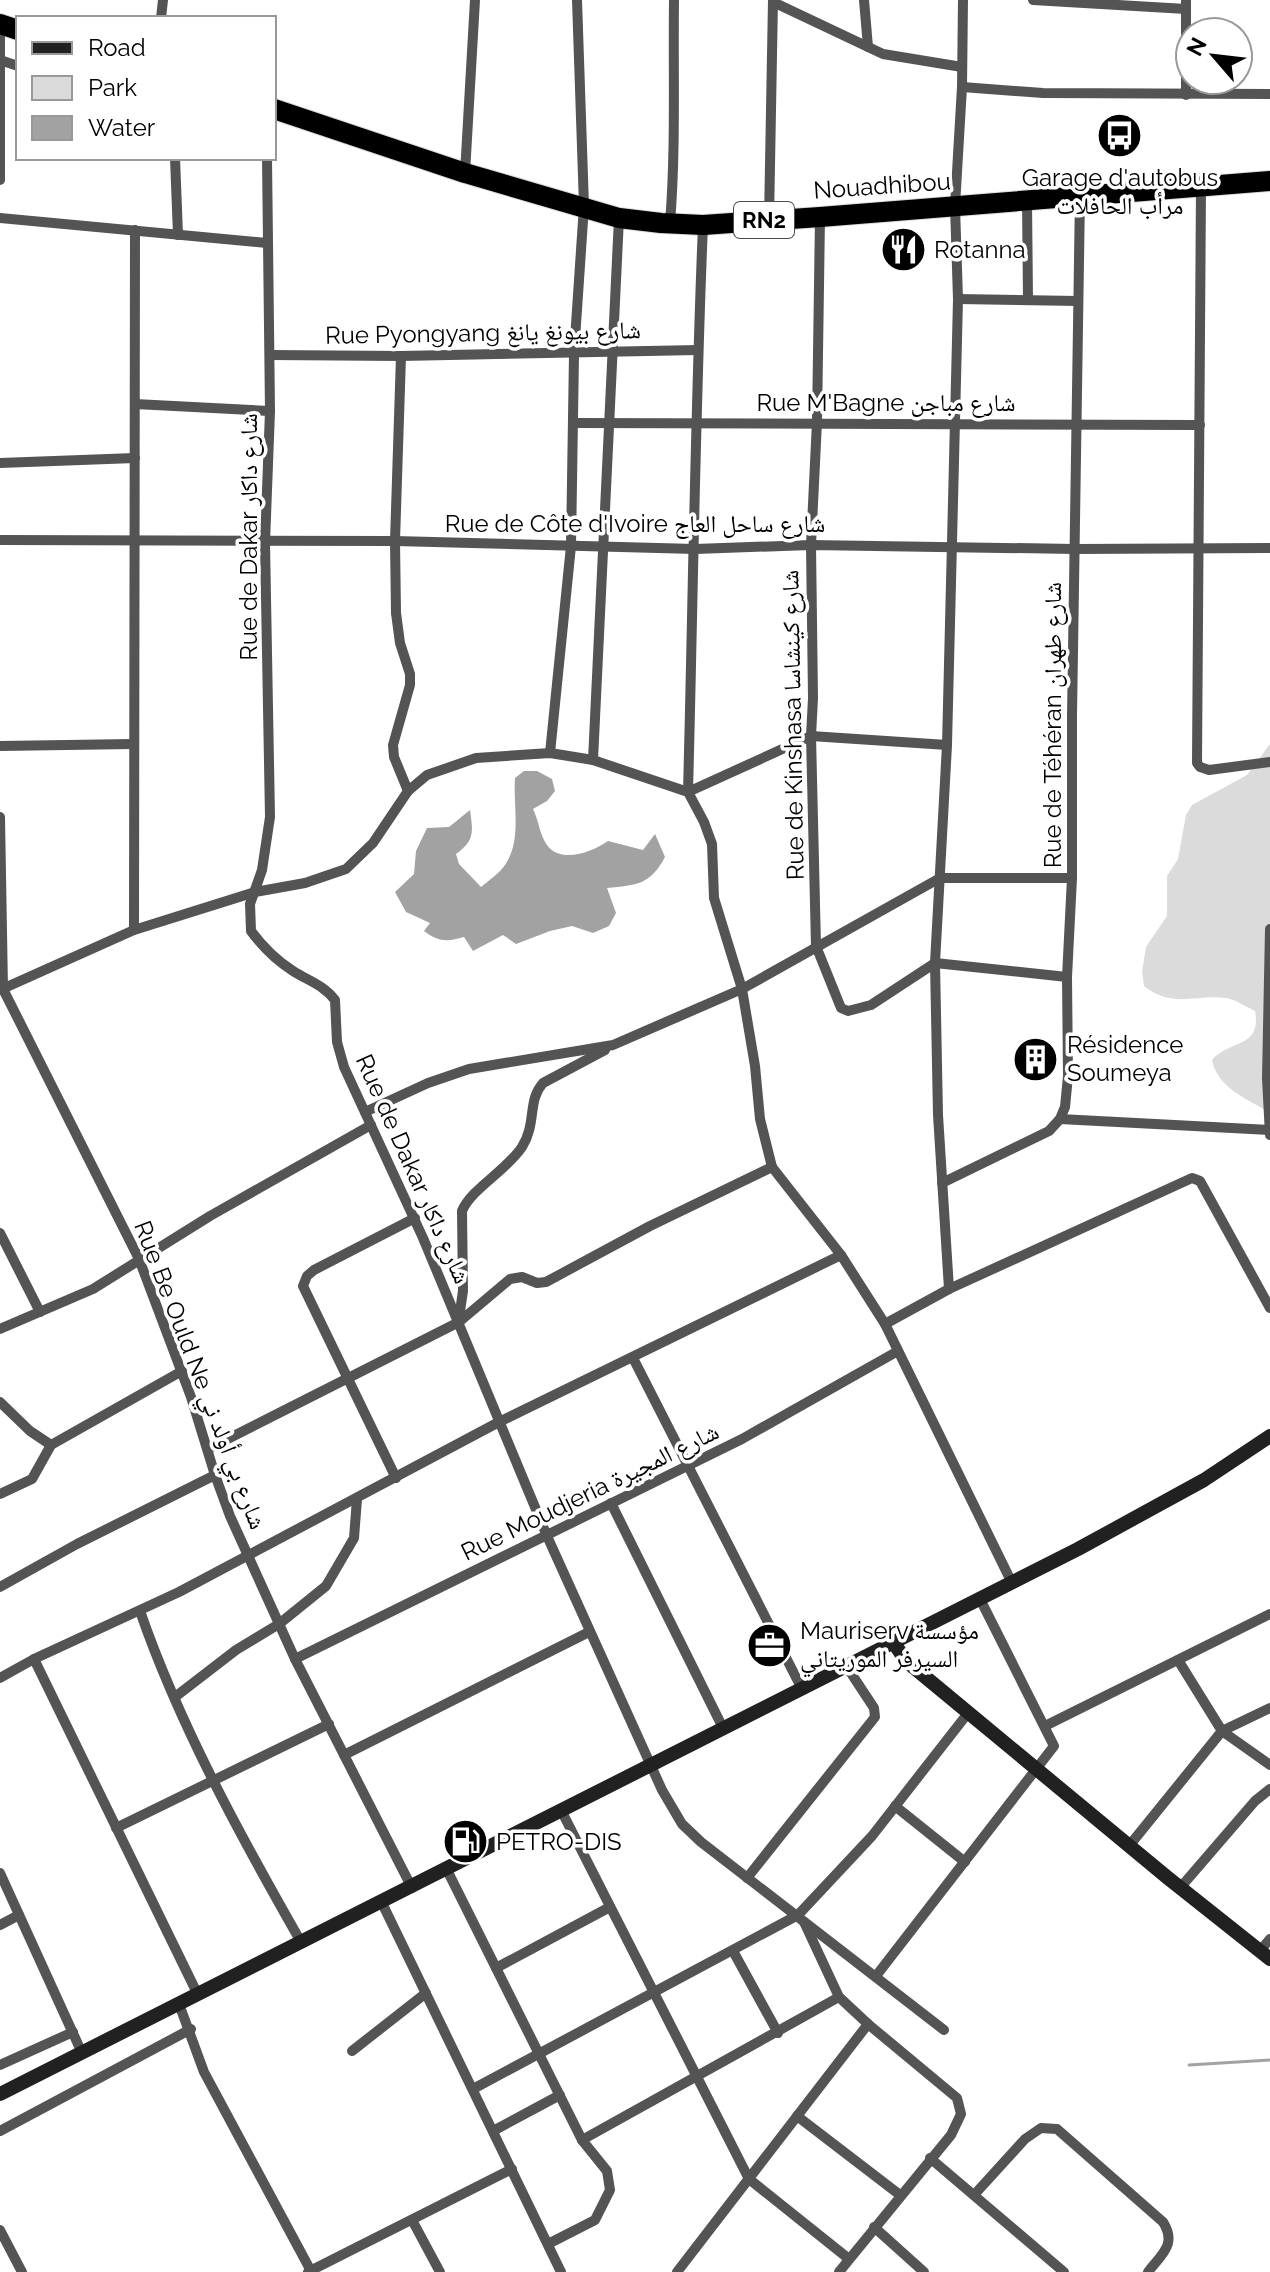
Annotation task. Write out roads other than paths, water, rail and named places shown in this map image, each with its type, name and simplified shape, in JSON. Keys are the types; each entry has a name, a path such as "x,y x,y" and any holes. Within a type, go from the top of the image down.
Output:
{"highway":[{"name":"Nouadhibou","path":"276,110 465,173 619,218 670,223 703,225 820,217 1270,181"}],"main road":[{"path":"0,2094 1012,1583 1143,1515 1204,1480 1270,1436"},
{"path":"894,1643 906,1661 1265,1955"}],"street":[{"path":"465,173 475,0"},
{"path":"550,753 571,546 574,354 584,206 577,0"},
{"path":"670,223 675,159 672,96 674,0"},
{"path":"864,0 868,47"},
{"path":"949,1289 938,1115 935,963 947,745 953,546 958,299 955,206 963,0"},
{"path":"1033,0 1186,4"},
{"path":"769,220 773,1 883,54 962,67"},
{"path":"0,24 0,180"},
{"path":"962,87 1043,93 1174,95"},
{"path":"175,160 178,235"},
{"name":"Rue de Dakar شارع داكار","path":"267,160 270,411 265,543 270,817 262,870 249,917 251,931 283,963 320,985 335,1000 337,1042 344,1067 415,1218 547,1536 667,1802 682,1824 747,1878 944,2030"},
{"path":"1201,188 1197,763 1209,770 1270,762"},
{"name":"Rue de Téhéran شارع طهران","path":"1060,1119 1065,1107 1068,1076 1080,196"},
{"path":"1027,200 1028,300"},
{"name":"Rue de Kinshasa شارع كينشاسا","path":"816,946 811,545 817,422 820,217"},
{"path":"0,218 267,243"},
{"path":"593,760 619,218"},
{"path":"703,225 688,792 712,844 714,898 742,989 760,1119 772,1167 841,1255 885,1324 1012,1583"},
{"path":"134,930 135,230"},
{"path":"958,299 1078,301"},
{"name":"Rue Pyongyang شارع بيونغ يانغ","path":"270,355 574,354 698,350"},
{"path":"401,356 395,541 396,613 410,685 395,735 394,757 408,791"},
{"path":"135,404 270,411"},
{"name":"Rue M'Bagne شارع مباجن","path":"573,423 1200,425"},
{"path":"0,463 135,458"},
{"name":"Rue de Côte d'Ivoire شارع ساحل العاج","path":"0,540 135,543 395,541 695,549 811,545 1270,548"},
{"path":"1,989 134,930 255,892 305,883 346,869 373,843 408,791 427,775 476,758 550,753 593,760 688,792 811,736 947,745"},
{"path":"0,746 133,744"},
{"name":"Rue Be Ould Ne شارع بي أولد ني","path":"0,817 1,989 139,1259 182,1371 215,1475 247,1554 295,1659 412,1888"},
{"path":"459,1322 463,1291 462,1211 473,1194 505,1168 520,1150 533,1120 536,1091 543,1083 613,1045 742,989 940,878 1072,878"},
{"path":"942,1183 1049,1131 1060,1119 1270,1132 1267,1078 1270,929"},
{"path":"816,946 841,1008 848,1011 871,1005 935,963 1067,977"},
{"path":"365,1112 428,1083 469,1069 613,1045"},
{"path":"0,1329 93,1289 139,1259 371,1125"},
{"path":"208,1449 459,1322 510,1279 516,1277 537,1283 546,1282 650,1226 772,1167"},
{"path":"885,1324 949,1289 1192,1178 1200,1181 1270,1308"},
{"path":"396,1478 303,1286 304,1280 314,1270 415,1218"},
{"path":"0,1233 40,1312"},
{"path":"0,1678 34,1659 140,1611 499,1422 841,1255"},
{"name":"Rue Moudjeria شارع المجيرة","path":"295,1659 742,1439 898,1351"},
{"path":"633,1358 802,1689"},
{"path":"0,1494 32,1479 51,1445 182,1371"},
{"path":"0,1402 30,1431 51,1445"},
{"path":"0,1587 77,1544 215,1475"},
{"path":"175,1697 236,1650 279,1624 326,1586 354,1538 357,1499"},
{"path":"611,1503 723,1728"},
{"path":"876,1976 1054,1746 980,1599"},
{"path":"140,1611 157,1661 214,1779 250,1852 301,1942"},
{"path":"1045,1726 1270,1614"},
{"path":"344,1755 589,1632"},
{"path":"34,1659 198,1995"},
{"path":"1178,1660 1222,1731 1270,1765"},
{"path":"747,1878 875,1717 874,1708 847,1667"},
{"path":"1129,1846 1222,1731 1270,1708"},
{"path":"473,2089 653,1992 801,1918 872,1836 968,1713"},
{"path":"116,1828 329,1724"},
{"path":"1180,1888 1255,1801 1270,1789"},
{"path":"895,1806 965,1862"},
{"path":"562,1812 749,2179 849,2259"},
{"path":"447,1870 582,2140 607,2171 610,2190 595,2220 548,2244"},
{"path":"0,1873 82,2053"},
{"path":"382,1903 561,2272"},
{"path":"496,1968 610,1907"},
{"path":"0,1925 19,1915"},
{"path":"801,1918 839,1997 957,2098 961,2114 951,2135 839,2272"},
{"path":"1265,1955 1270,1939"},
{"path":"733,1951 778,2033"},
{"path":"352,2051 426,1993"},
{"path":"582,2140 839,1997"},
{"path":"179,2004 191,2029 204,2072 310,2271 512,2169"},
{"path":"677,2272 868,2024"},
{"path":"0,2131 191,2029"},
{"path":"0,2065 73,2032"},
{"path":"493,2131 560,2095"},
{"path":"797,2116 900,2195"},
{"path":"974,2195 1025,2139 1041,2128 1057,2129 1163,2222 1170,2233 1168,2247 1148,2272"},
{"path":"930,2158 1064,2272"},
{"path":"412,2220 440,2272"},
{"path":"874,2227 924,2272"},
{"path":"0,2230 22,2272"},
{"path":"332,2260 338,2272"}],"water":[{"path":"524,771 537,771 552,779 555,791 547,801 533,809 544,840 557,853 583,853 608,841 643,850 655,834 665,857 654,873 642,882 607,888 616,913 609,926 593,933 572,926 516,944 503,935 473,951 464,937 443,940 429,935 424,931 430,923 406,912 395,892 414,874 416,851 427,828 449,827 470,810 471,835 467,844 456,854 459,864 481,887 500,871 510,855 515,834 515,778"}],"waterway":[{"path":"1189,2065 1270,2060"}],"place":[{"name":"Garage d'autobus مرأب الحافلات","path":"1120,136"},
{"name":"Rotanna","path":"903,250"},
{"name":"Résidence Soumeya","path":"1036,1059"},
{"name":"Mauriserv مؤسسة السيرفر الموريتاني","path":"769,1645"},
{"name":"PETRO-DIS","path":"465,1842"}]}
